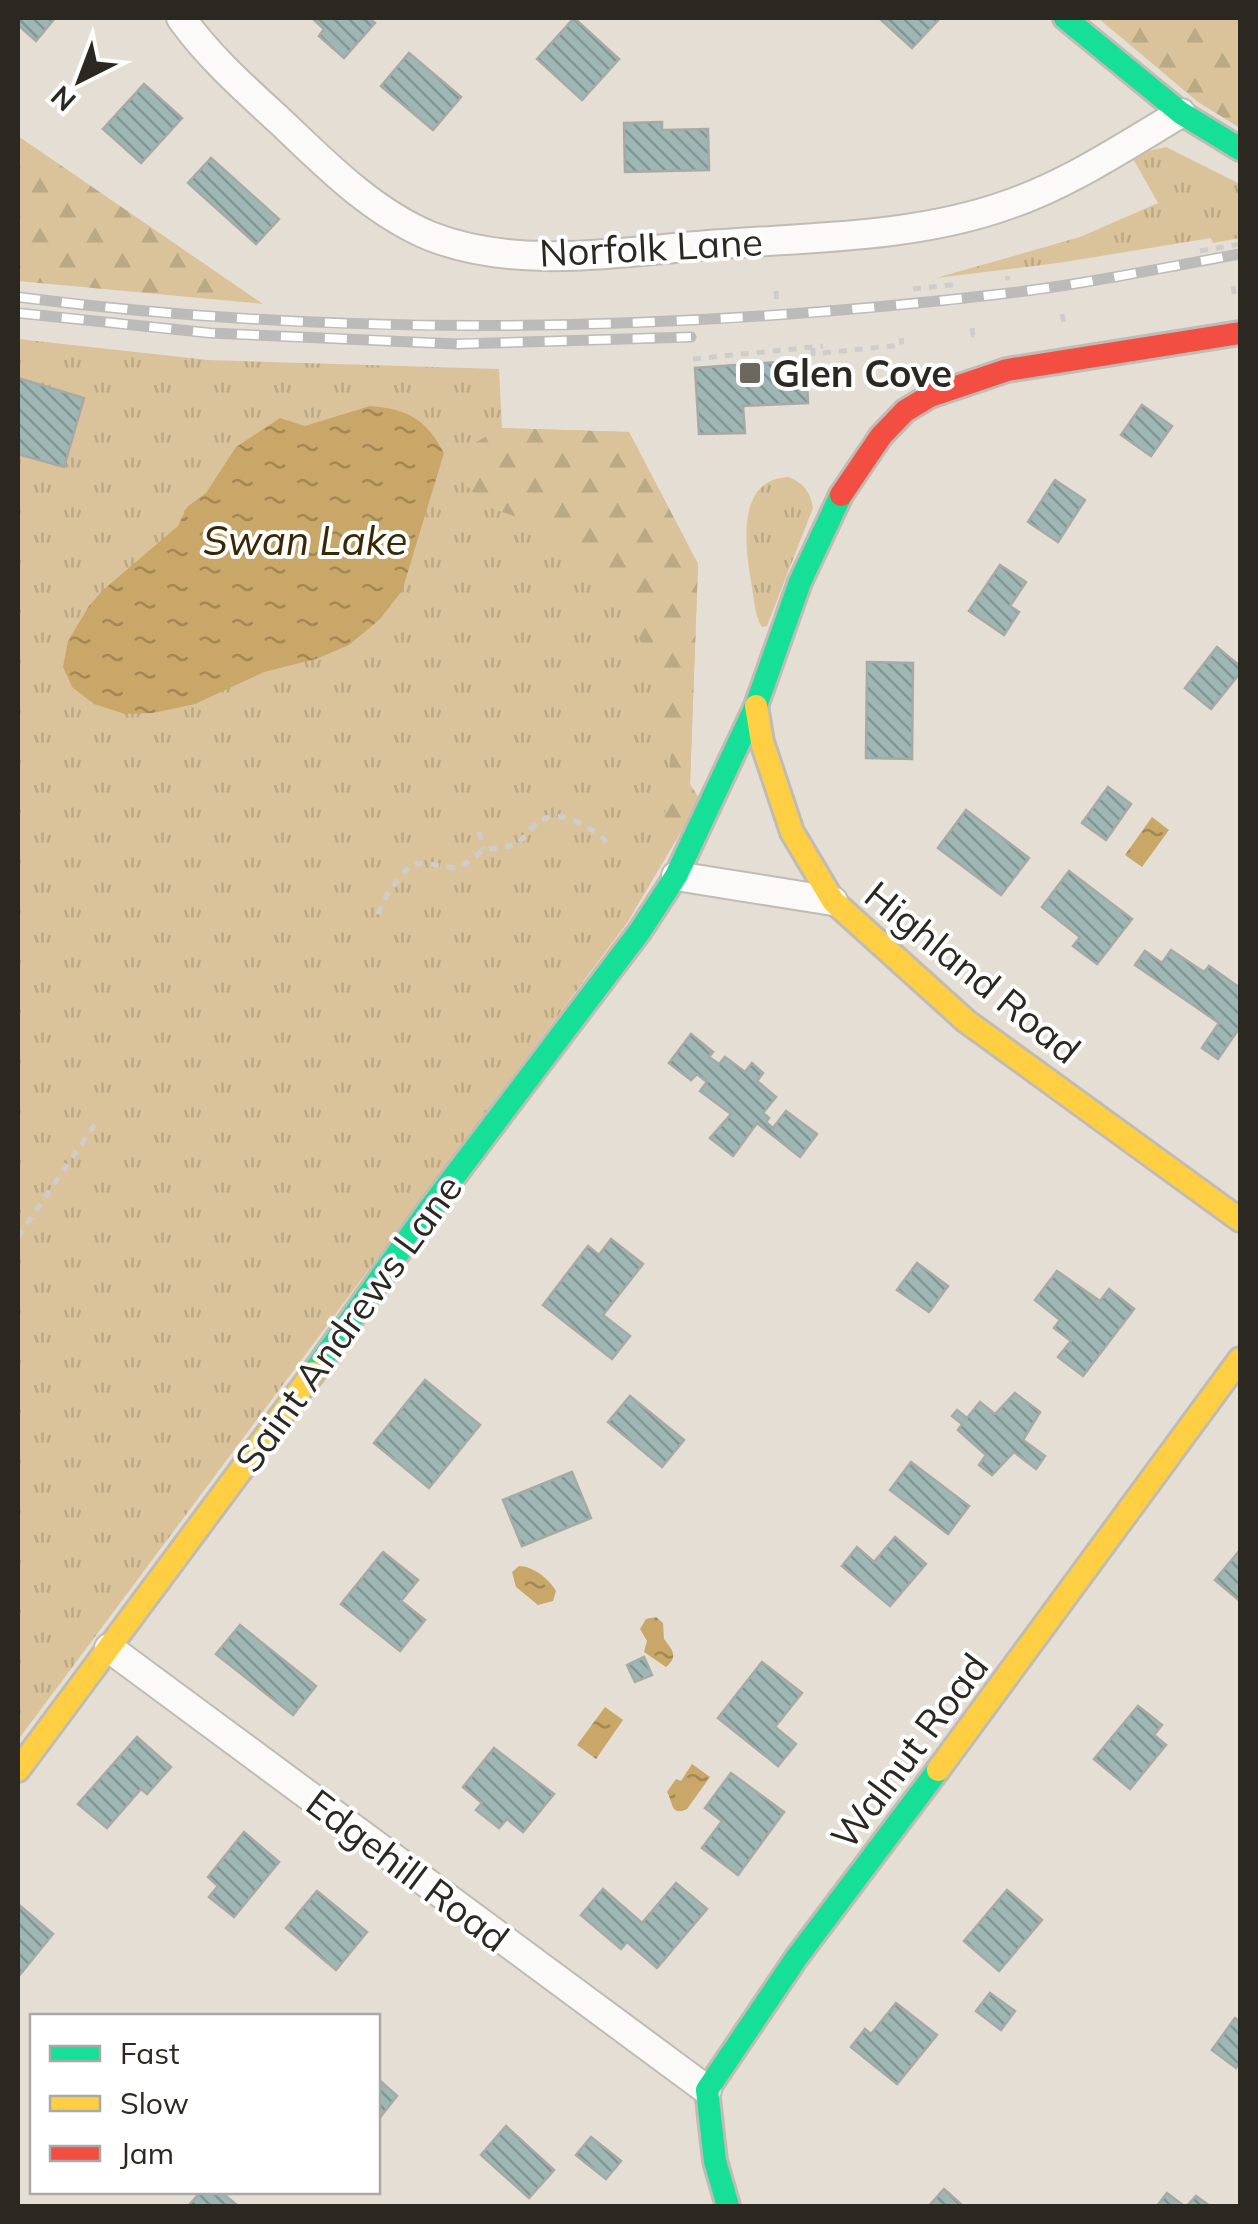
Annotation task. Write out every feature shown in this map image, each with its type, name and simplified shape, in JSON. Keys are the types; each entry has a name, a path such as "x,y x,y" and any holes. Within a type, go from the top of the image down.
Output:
{"street":[{"name":"Norfolk Lane","path":"181,18 204,50 366,198 432,237 487,252 547,256 900,231 1006,206 1072,176 1181,113"},
{"path":"1065,18 1181,113 1240,149"},
{"name":"Saint Andrews Lane","path":"18,1770 640,931 676,876 756,706 800,582 842,494 881,436 905,411 930,396 1008,370 1240,333"},
{"name":"Highland Road","path":"756,706 762,742 792,832 832,901 966,1021 1240,1220"},
{"path":"676,876 832,901"},
{"name":"Walnut Road","path":"707,2090 798,1957 982,1714 1240,1359"},
{"name":"Edgehill Road","path":"109,1648 707,2090"},
{"path":"707,2090 715,2161 728,2206"}],"path":[{"path":"1200,251 1240,244"},
{"path":"913,289 959,286"},
{"path":"1233,286 1234,294 1240,292"},
{"path":"776,290 777,305"},
{"path":"1062,314 1064,324"},
{"path":"972,328 974,335 980,334"},
{"path":"812,347 813,354 902,345 901,338"},
{"path":"693,359 824,346"},
{"path":"378,914 388,893 410,866 424,863 454,868 483,850 516,845 536,822 549,817 594,829 608,844"},
{"path":"479,832 483,850"},
{"path":"18,1237 96,1122"}],"green space":[{"path":"1098,18 1240,18 1240,128 1198,102"},
{"path":"18,136 263,304 18,281"},
{"path":"1166,147 1240,184 1240,238 1213,243 1211,238 936,278 1080,237 1158,203 1131,155"},
{"path":"18,339 208,360 499,369 502,428 629,432 698,564 690,784 700,800 627,923 18,1740"},
{"path":"501,428 629,432 698,564 690,784 700,800 660,863 671,751 654,674 620,593 551,529 485,506 464,482 464,449"},
{"path":"789,477 806,489 813,508 767,626 762,627 749,566 748,516 760,489"}],"water":[{"name":"Swan Lake","path":"370,406 414,418 430,432 444,453 402,591 380,619 349,645 316,659 264,672 195,704 125,714 94,704 72,687 63,667 68,641 89,606 178,526 187,507 206,493 236,447 280,418 305,426"},
{"path":"1152,817 1169,830 1142,867 1125,855"},
{"path":"519,1566 535,1571 549,1582 556,1591 553,1601 538,1605 516,1587 512,1572"},
{"path":"656,1617 663,1623 664,1639 673,1653 666,1667 644,1652 647,1641 640,1629 646,1619"},
{"path":"605,1707 623,1720 596,1759 577,1745"},
{"path":"692,1764 710,1777 687,1809 678,1811 667,1792 676,1779 681,1781"}],"building":[{"path":"18,18 55,18 36,41 18,25"},
{"path":"312,18 369,18 375,23 344,58 319,36 324,29"},
{"path":"574,18 619,59 582,100 537,59"},
{"path":"879,18 937,18 939,19 912,48"},
{"path":"409,53 461,97 433,130 381,86"},
{"path":"144,84 182,118 141,163 103,129"},
{"path":"662,122 662,130 708,129 709,170 625,172 624,123"},
{"path":"211,158 279,219 256,244 188,183"},
{"name":"Glen Cove","path":"806,360 808,403 743,406 745,433 699,434 695,368"},
{"path":"18,378 84,398 64,467 18,454"},
{"path":"1142,405 1172,426 1151,456 1121,435"},
{"path":"1055,480 1085,500 1058,542 1028,522"},
{"path":"1000,565 1026,582 1010,606 1019,612 1004,635 969,611"},
{"path":"1217,647 1240,666 1240,673 1211,709 1185,688"},
{"path":"867,662 913,663 912,759 866,758"},
{"path":"1108,787 1131,804 1106,840 1082,823"},
{"path":"966,810 1029,858 1001,895 938,848"},
{"path":"1069,871 1132,919 1097,964 1073,946 1080,937 1042,907"},
{"path":"1171,950 1204,972 1209,966 1240,988 1240,1027 1218,1059 1202,1048 1219,1023 1135,965 1145,951 1162,963"},
{"path":"691,1034 713,1052 709,1057 719,1064 725,1057 745,1072 752,1063 763,1073 757,1081 776,1097 763,1113 769,1118 766,1122 773,1128 786,1111 817,1134 800,1157 757,1123 733,1156 710,1138 731,1114 700,1091 707,1082 697,1074 691,1080 669,1063"},
{"path":"611,1239 643,1264 603,1315 630,1336 612,1359 543,1305 588,1246 599,1255"},
{"path":"917,1263 948,1286 929,1312 897,1290"},
{"path":"1057,1271 1100,1301 1109,1289 1134,1309 1083,1376 1058,1357 1071,1341 1054,1328 1060,1320 1035,1300"},
{"path":"425,1380 480,1425 429,1488 374,1443"},
{"path":"1015,1393 1040,1412 1023,1440 1045,1456 1036,1469 1014,1452 992,1475 979,1465 986,1455 958,1430 962,1424 952,1416 957,1410 967,1418 980,1402 995,1414"},
{"path":"630,1396 684,1440 662,1467 608,1422"},
{"path":"911,1462 969,1506 948,1534 890,1490"},
{"path":"572,1472 591,1518 522,1546 503,1500"},
{"path":"895,1537 926,1564 890,1606 842,1566 857,1547 874,1562"},
{"path":"1240,1550 1240,1601 1215,1580"},
{"path":"383,1552 418,1580 401,1601 425,1620 400,1651 341,1604"},
{"path":"240,1625 316,1686 293,1715 216,1654"},
{"path":"644,1657 652,1675 635,1682 627,1665"},
{"path":"762,1662 802,1693 775,1727 796,1744 778,1766 718,1718"},
{"path":"1138,1706 1162,1725 1154,1735 1166,1745 1130,1789 1094,1759"},
{"path":"137,1737 171,1767 147,1794 141,1789 107,1828 78,1804"},
{"path":"494,1748 554,1794 523,1832 507,1819 499,1828 476,1810 482,1803 463,1787"},
{"path":"731,1773 784,1812 738,1875 702,1848 722,1821 705,1808"},
{"path":"244,1832 279,1862 234,1917 209,1897 218,1886 208,1877"},
{"path":"676,1883 707,1909 657,1968 627,1942 621,1949 581,1915 603,1889 642,1923"},
{"path":"1007,1890 1042,1920 999,1971 964,1941"},
{"path":"317,1891 367,1932 336,1970 286,1928"},
{"path":"18,1904 53,1934 18,1977"},
{"path":"990,1993 1015,2011 1001,2030 976,2011"},
{"path":"896,2003 937,2035 897,2084 851,2047 865,2029 871,2034"},
{"path":"1235,2018 1240,2022 1240,2061 1236,2068 1212,2050"},
{"path":"380,2081 397,2096 380,2117"},
{"path":"506,2126 554,2170 529,2198 481,2155"},
{"path":"591,2137 621,2161 606,2179 576,2155"},
{"path":"944,2189 963,2206 929,2206"},
{"path":"1167,2193 1184,2206 1157,2206"},
{"path":"199,2194 223,2194 238,2206 188,2206"},
{"path":"1196,2196 1210,2206 1187,2206"}],"railway":[{"path":"18,297 263,320 386,325 632,323 878,307 1001,294 1240,254"},
{"path":"18,313 210,333 457,344 691,337"}],"traffic: fast":[{"path":"1065,18 1181,113 1240,149"},
{"path":"313,1373 425,1215 640,931 676,876 756,706 800,582 841,495"},
{"path":"728,2206 715,2161 707,2090 797,1957 938,1770"}],"traffic: slow":[{"path":"756,706 762,742 792,832 833,901 966,1021 1240,1220"},
{"path":"938,1770 1240,1359"},
{"path":"18,1770 313,1373"}],"traffic: jam":[{"path":"841,495 881,436 905,411 930,396 1007,370 1240,333"}],"place":[{"name":"Glen Cove","path":"750,373"}]}
